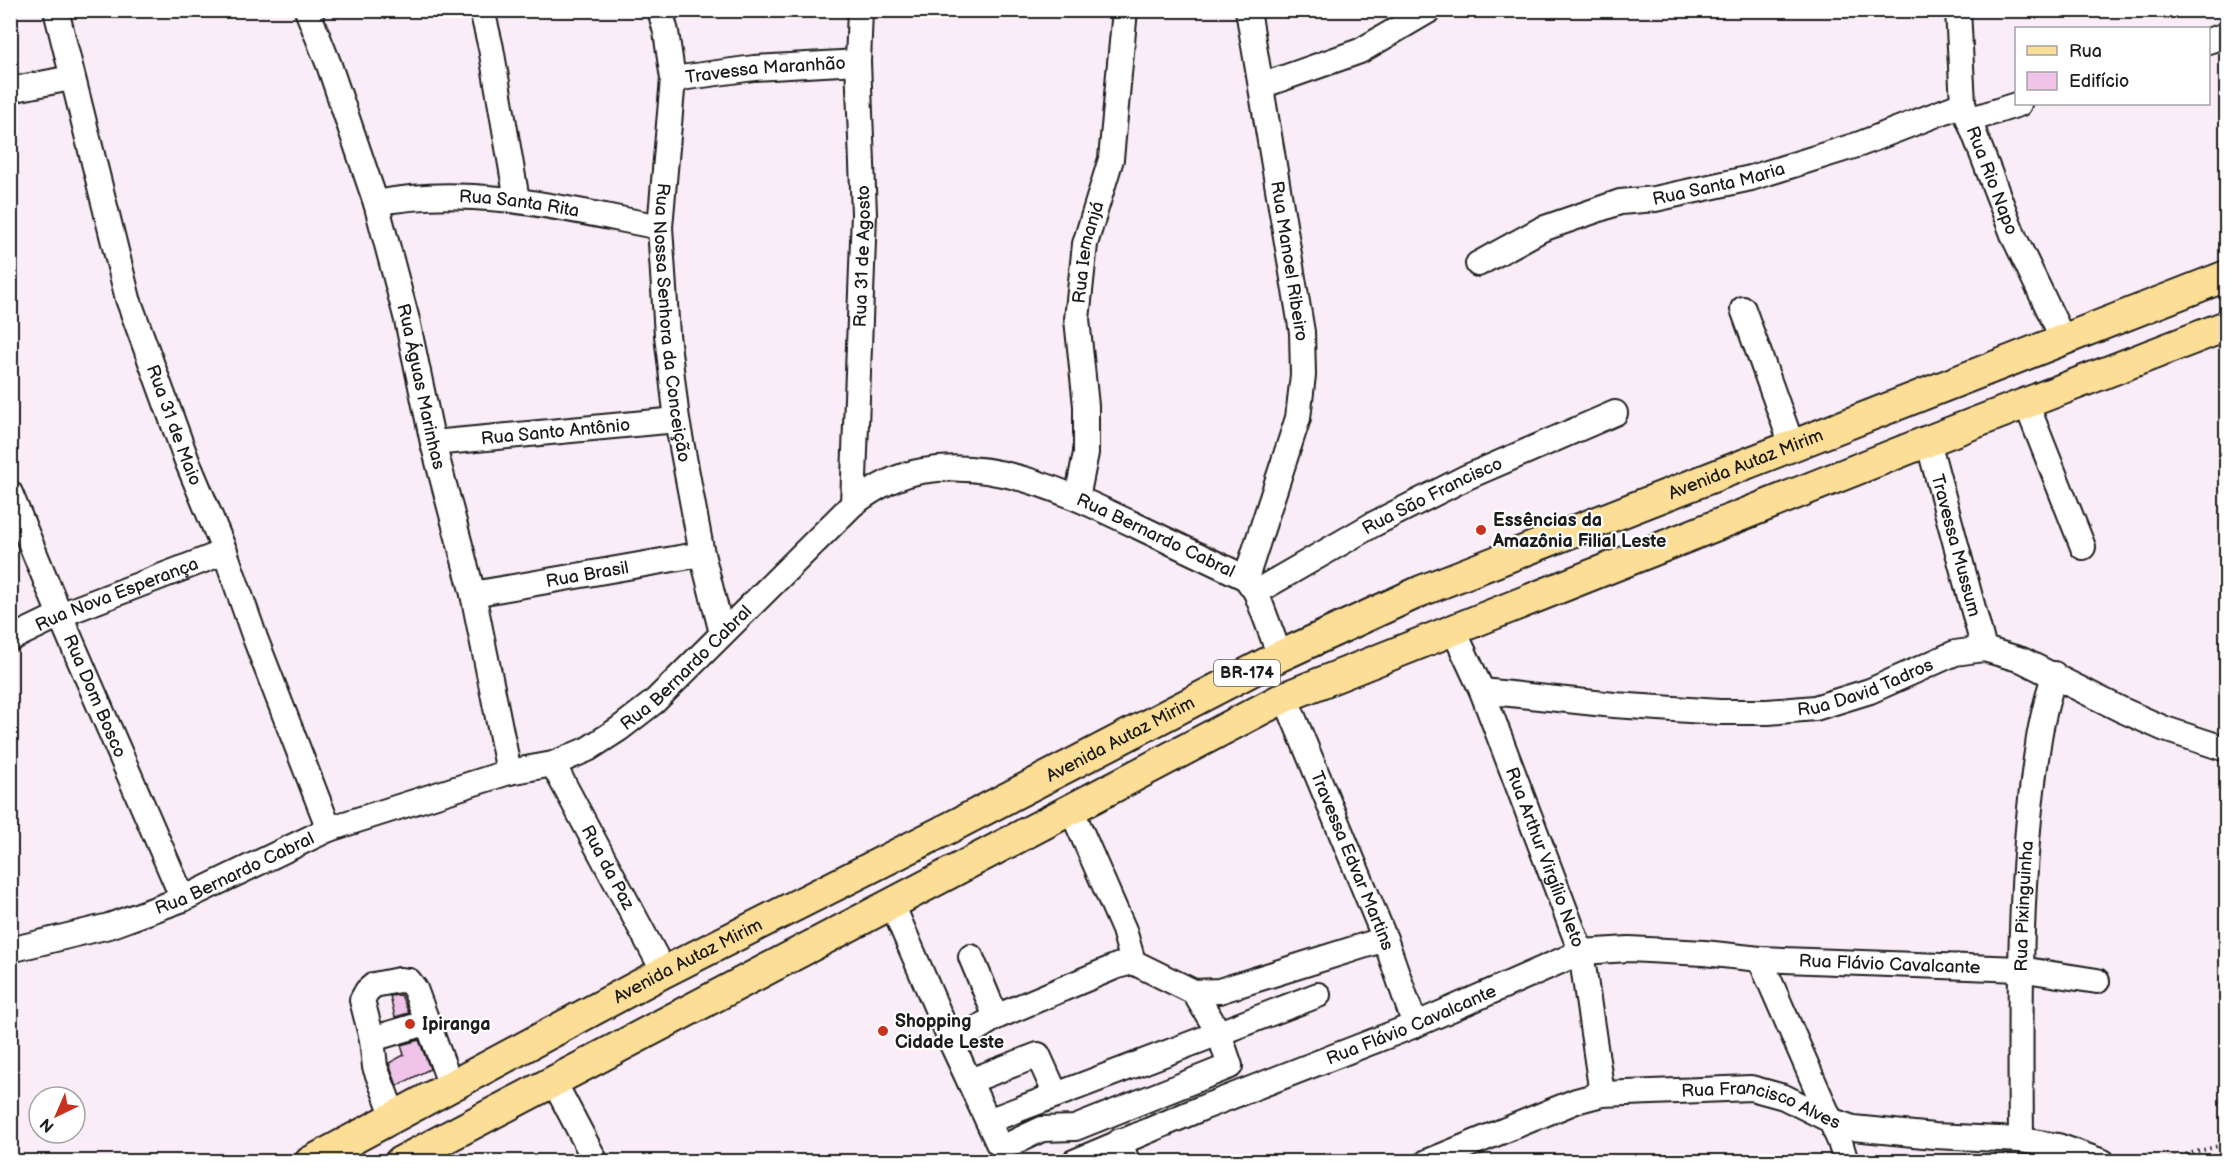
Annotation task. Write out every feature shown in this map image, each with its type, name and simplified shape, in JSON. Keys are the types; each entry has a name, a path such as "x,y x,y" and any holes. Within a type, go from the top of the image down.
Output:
{"main road":[{"name":"Avenida Autaz Mirim","path":"310,1161 664,972 957,824 1280,656 1421,591 2226,276"},
{"name":"BR-174","path":"400,1161 1072,811 1285,697 1928,441 2226,326"}],"street":[{"name":"Rua 31 de Maio","path":"56,10 71,78 128,300 329,829"},
{"name":"Rua Águas Marinhas","path":"307,10 329,65 376,203 407,320 433,443 473,594 509,772"},
{"path":"482,10 491,48 517,200"},
{"name":"Rua Nossa Senhora da Conceição","path":"660,10 666,32 673,79 660,227 667,335 677,420 702,554 722,633"},
{"name":"Rua 31 de Agosto","path":"853,504 864,214 858,62 860,10"},
{"name":"Rua Iemanjá","path":"1077,498 1086,453 1086,406 1077,319 1085,244 1111,159 1125,10"},
{"name":"Rua Manoel Ribeiro","path":"1248,10 1302,332 1303,375 1298,418 1251,585"},
{"path":"1261,86 1360,51 1430,10"},
{"name":"Rua Rio Napo","path":"1958,10 1966,112 2014,237 2063,339"},
{"path":"2210,40 2226,35"},
{"name":"Travessa Maranhão","path":"673,79 754,68 858,62"},
{"path":"10,90 71,78"},
{"name":"Rua Santa Maria","path":"1478,264 1542,229 1620,202 1654,199 1751,178 1966,112 2015,105"},
{"name":"Rua Santa Rita","path":"376,203 404,197 470,196 517,200 660,227"},
{"path":"1743,309 1792,445"},
{"path":"2026,403 2083,547"},
{"name":"Rua São Francisco","path":"1251,585 1467,477 1615,413"},
{"name":"Rua Santo Antônio","path":"433,443 677,420"},
{"name":"Travessa Mussum","path":"1928,441 1984,649"},
{"name":"Rua Bernardo Cabral","path":"10,950 109,926 183,898 329,829 509,772 553,764 588,749 654,702 853,504 873,489 921,471 956,468 990,472 1026,480 1077,498 1251,585"},
{"name":"Rua Dom Bosco","path":"10,494 183,898"},
{"name":"Rua Nova Esperança","path":"10,639 60,615 225,552"},
{"name":"Rua Brasil","path":"473,594 702,554"},
{"path":"1251,585 1280,656"},
{"name":"Rua Arthur Virgílio Neto","path":"1454,631 1482,691 1581,952 1602,1094"},
{"name":"Rua David Tadros","path":"1482,691 1614,705 1719,712 1768,712 1815,708 1870,691 1955,653 1984,649 2022,660 2054,674 2154,725 2226,749"},
{"name":"Rua Pixinguinha","path":"2021,1140 2020,969 2028,814 2038,742 2054,674"},
{"name":"Travessa Edvar Martins","path":"1285,697 1385,939 1414,1025"},
{"name":"Rua da Paz","path":"553,764 664,972"},
{"path":"1072,811 1124,930 1133,962"},
{"path":"892,904 952,1044 998,1143 1006,1146 1042,1130 1075,1128 1230,1066 1219,1033 1194,992"},
{"path":"952,1044 996,1017 1117,966 1133,962 1194,992 1219,991 1385,939"},
{"name":"Rua Flávio Cavalcante","path":"1074,1161 1123,1151 1581,952 1629,949 1760,959 2020,969 2097,981"},
{"path":"971,957 996,1017"},
{"path":"1760,959 1846,1161"},
{"path":"393,1117 375,1067 372,1039 362,1000 367,991 375,985 399,980 409,981 415,989 451,1086"},
{"path":"988,1121 1318,994"},
{"path":"372,1039 426,1023"},
{"path":"970,1082 1038,1055 1056,1095"},
{"path":"554,1082 596,1161"},
{"name":"Rua Francisco Alves","path":"1426,1161 1576,1101 1602,1094 1751,1088 1784,1097 1830,1120 1853,1128 1934,1136 2021,1140 2058,1146 2103,1161"}],"path":[{"path":"2157,1161 2226,1144"}],"building":[{"path":"401,995 409,1013 395,1017 390,996"},
{"path":"419,1040 430,1069 397,1086 389,1063 404,1055 401,1045"}],"place":[{"name":"Essências da Amazônia Filial Leste","path":"1481,530"},
{"name":"Ipiranga","path":"410,1024"},
{"name":"Shopping Cidade Leste","path":"883,1031"}]}
